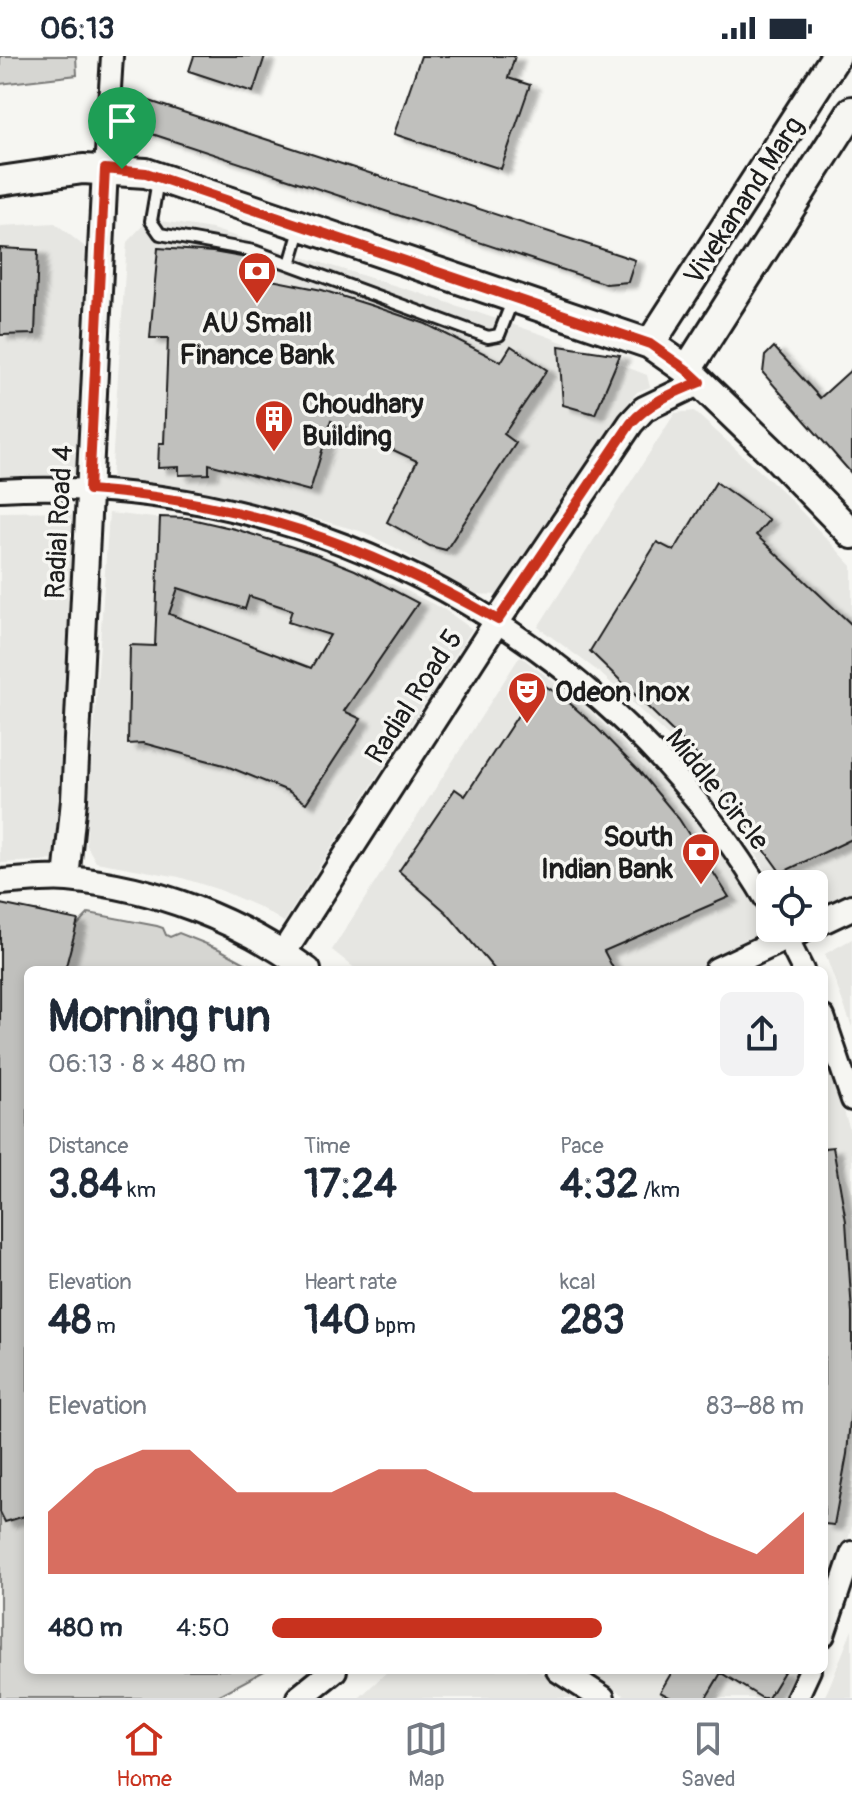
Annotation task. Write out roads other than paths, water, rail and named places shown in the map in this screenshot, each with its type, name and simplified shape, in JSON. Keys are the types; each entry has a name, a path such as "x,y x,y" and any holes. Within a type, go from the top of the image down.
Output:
{"main road":[{"name":"Vivekanand Marg","path":"650,344 836,56"},
{"name":"Vivekanand Marg","path":"693,376 852,111"},
{"path":"0,181 63,171 105,169 146,173 650,344 693,376 852,534"}],"street":[{"path":"105,169 112,56"},
{"name":"Radial Road 4","path":"66,879 74,800 105,169"},
{"name":"Radial Road 5","path":"284,952 498,620 631,423 653,403 693,376"},
{"name":"Middle Circle","path":"0,490 89,490 192,502 305,530 413,574 498,620 574,677 622,719 670,768 714,821 756,886"},
{"path":"0,882 66,879 157,896 244,929 303,966"},
{"path":"828,918 852,907"},
{"path":"725,966 772,942"},
{"path":"796,942 802,966"},
{"path":"828,1029 852,1100"},
{"path":"828,1623 852,1552"},
{"path":"299,1698 329,1674"},
{"path":"565,1674 602,1698"},
{"path":"797,1698 808,1674"}],"lane":[{"path":"159,177 151,221 160,234 254,251 488,337 499,335 513,297"},
{"path":"290,264 302,226"}],"place":[{"name":"AU Small Finance Bank","path":"257,305"},
{"name":"Choudhary Building","path":"274,453"},
{"name":"Odeon Inox","path":"527,725"},
{"name":"South Indian Bank","path":"701,886"}]}
